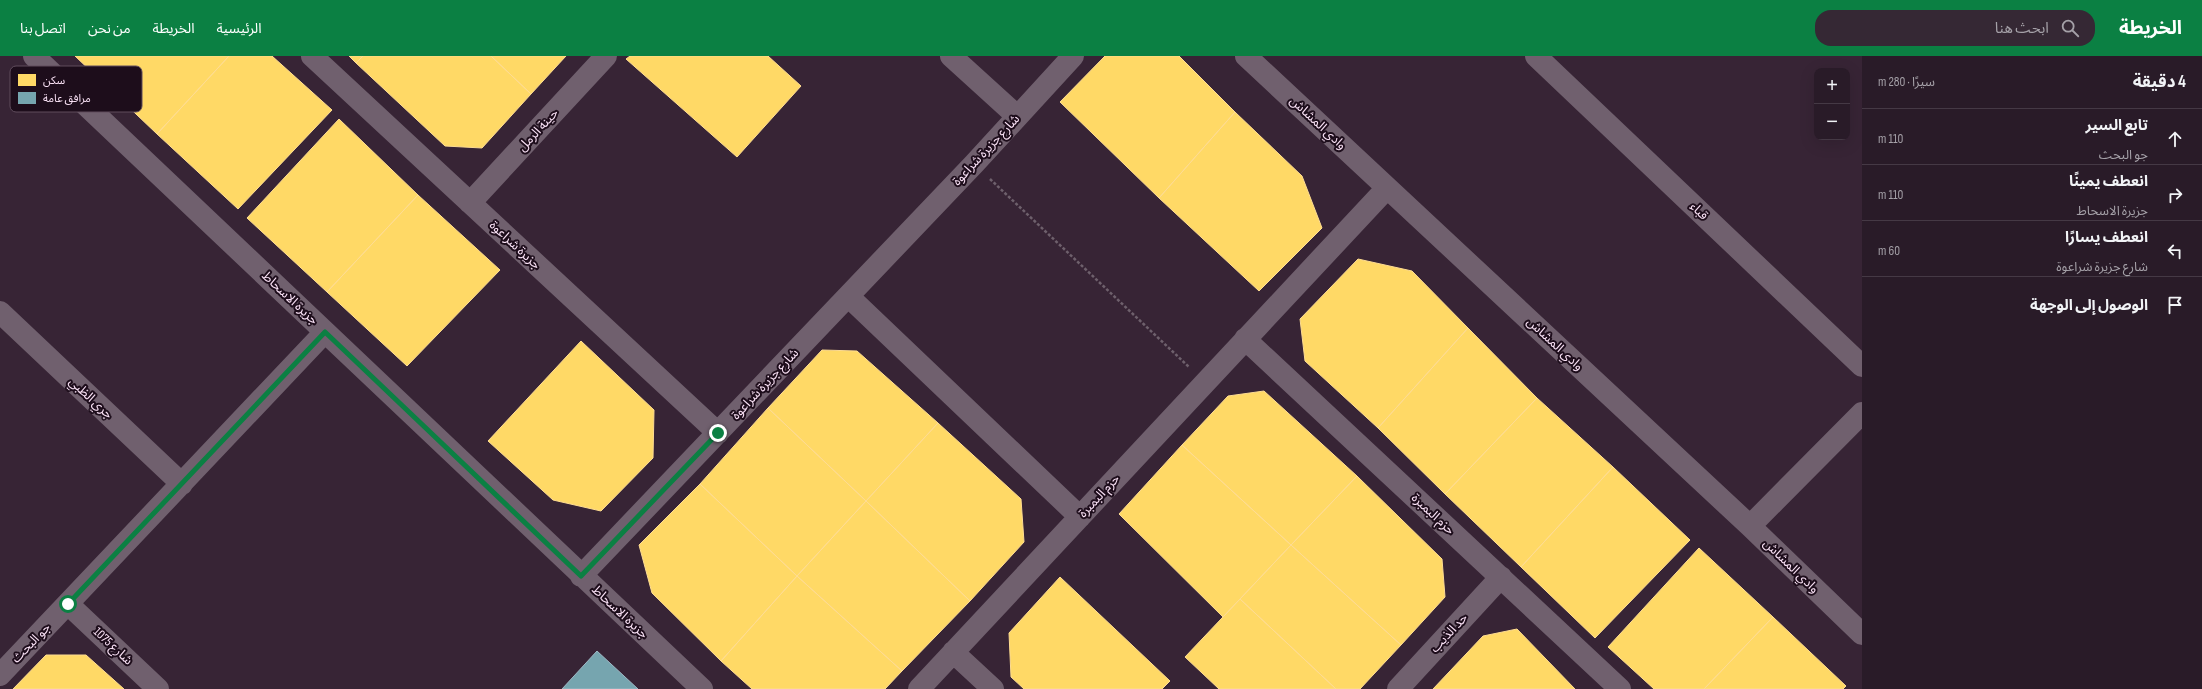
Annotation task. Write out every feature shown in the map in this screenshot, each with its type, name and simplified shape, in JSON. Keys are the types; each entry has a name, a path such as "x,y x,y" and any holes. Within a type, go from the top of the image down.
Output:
{"street":[{"name":"جزيرة الاسحاط","path":"34,56 45,66"},
{"name":"جزيرة شراعوة","path":"312,56 718,433"},
{"name":"حينة الرمل","path":"470,203 606,56"},
{"path":"951,56 1017,116"},
{"name":"شارع جزيرة شراعوة","path":"581,576 974,164 1073,56"},
{"name":"وادي المشاش","path":"1246,56 1750,526 1862,634"},
{"name":"قباء","path":"1536,56 1862,366"},
{"name":"جزيرة الاسحاط","path":"93,112 702,689"},
{"name":"حزم البمبرة","path":"918,689 1387,188"},
{"path":"848,296 1080,517"},
{"name":"جري الظبي","path":"0,312 182,484"},
{"name":"جو البحث","path":"0,675 325,332"},
{"name":"حزم البمبرة","path":"1245,340 1620,689"},
{"path":"1750,526 1862,413"},
{"name":"حد الذيب","path":"1398,689 1501,577"},
{"name":"شارع 1075","path":"68,604 158,689"},
{"path":"954,652 993,689"}],"path":[{"path":"974,164 1205,382"}],"building: سكن":[{"path":"75,56 229,56 157,134 134,112 142,112 142,66 86,66"},
{"path":"229,56 272,56 332,110 238,209 157,134"},
{"path":"349,56 363,56 356,63"},
{"path":"363,56 491,56 531,94 482,148 445,146 356,63"},
{"path":"491,56 566,56 531,94"},
{"path":"630,56 768,56 801,86 737,157 626,59"},
{"path":"1105,56 1179,56 1235,112 1159,198 1060,102"},
{"path":"1235,112 1302,176 1322,228 1259,291 1159,198"},
{"path":"339,119 418,195 327,292 247,218"},
{"path":"418,195 500,270 407,366 327,292"},
{"path":"1358,259 1412,271 1468,328 1378,428 1305,361 1300,319"},
{"path":"1468,328 1537,398 1445,494 1378,428"},
{"path":"581,341 654,410 653,458 601,511 553,500 488,441"},
{"path":"822,350 857,351 938,423 866,501 768,408"},
{"path":"1264,391 1357,476 1291,545 1182,445 1228,396"},
{"path":"1537,398 1613,467 1521,567 1445,494"},
{"path":"768,408 866,501 797,576 700,484"},
{"path":"938,423 1021,499 1024,542 970,601 866,501"},
{"path":"1182,445 1291,545 1223,617 1119,514"},
{"path":"1613,467 1690,540 1595,638 1521,567"},
{"path":"1357,476 1442,559 1445,597 1401,645 1291,545"},
{"path":"700,484 797,576 721,661 652,593 639,545"},
{"path":"866,501 970,601 902,671 797,576"},
{"path":"1291,545 1401,645 1360,689 1336,689 1240,599"},
{"path":"1699,548 1773,617 1704,689 1654,689 1608,647"},
{"path":"797,576 902,671 885,689 752,689 721,661"},
{"path":"1060,577 1170,681 1162,689 1024,689 1011,677 1009,633"},
{"path":"1240,599 1336,689 1219,689 1185,657"},
{"path":"1773,617 1846,686 1843,689 1704,689"},
{"path":"1517,629 1575,689 1433,689 1483,636"},
{"path":"46,655 86,655 124,689 13,689"}],"building: مرافق عامة":[{"path":"597,651 638,689 562,689"}],"route":[{"path":"68,604 325,332 581,576 718,433"}]}
